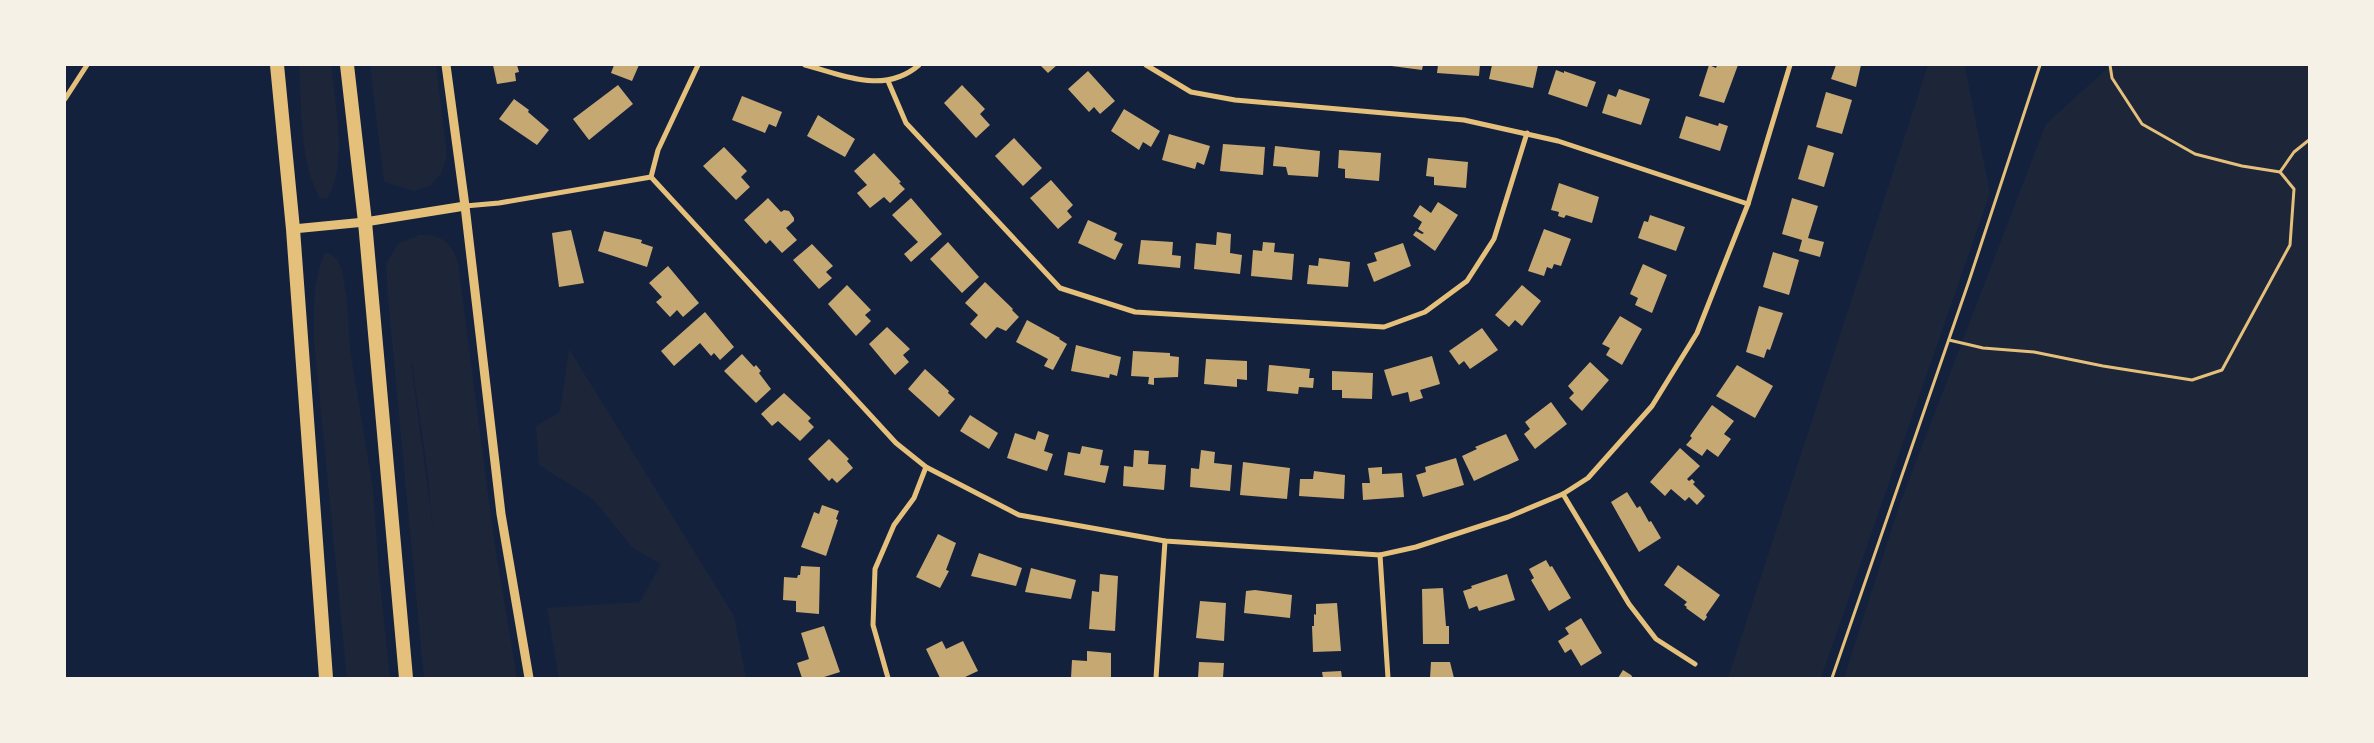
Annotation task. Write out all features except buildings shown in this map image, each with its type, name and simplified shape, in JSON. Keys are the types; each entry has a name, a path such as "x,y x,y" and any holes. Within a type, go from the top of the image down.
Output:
{"highway":[{"path":"276,65 293,229 326,678"},
{"path":"346,65 365,222 406,678"}],"street":[{"path":"65,99 87,65"},
{"path":"446,65 466,206 501,514 528,678"},
{"path":"651,177 658,150 698,65"},
{"path":"805,65 873,82 888,81 910,73 919,65"},
{"path":"1146,65 1191,92 1235,100 1464,120 1558,140 1748,204"},
{"path":"651,177 896,443 926,467 1019,515 1165,541 1380,555 1416,547 1508,517 1564,494 1588,478 1652,406 1698,333 1748,204 1790,65"},
{"path":"888,81 906,123 1060,288 1135,312 1384,328 1425,312 1467,281 1494,239 1527,133"},
{"path":"293,229 365,222 466,206 499,203 651,177"},
{"path":"888,678 872,625 875,569 894,525 914,498 926,467"},
{"path":"1564,494 1629,604 1656,639 1694,664"},
{"path":"1156,678 1165,541"},
{"path":"1380,555 1388,678"}],"path":[{"path":"1832,678 1949,340 2040,65"},
{"path":"1949,340 1983,348 2034,352 2103,366 2192,380 2222,370 2290,245 2294,189 2280,172 2242,166 2195,154 2142,124 2112,78 2110,65"},
{"path":"2280,172 2294,152 2309,140"}],"shaded area":[{"path":"299,65 331,65 339,152 333,186 327,199 320,198 308,168 303,133"},
{"path":"370,65 436,65 447,156 441,173 430,186 414,191 384,182"},
{"path":"1928,65 1967,65 1965,67 1990,193 1821,678 1728,678"},
{"path":"2111,65 2309,65 2309,678 1844,678 1900,503 2046,124"},
{"path":"419,235 434,236 449,244 458,263 494,540 517,678 424,678 388,299 386,264 398,244","holes":["411,364 412,364 427,468 433,528"]},
{"path":"325,253 329,253 337,259 342,270 347,301 350,350 373,490 379,575 390,678 347,678 314,341 316,286"},
{"path":"569,349 734,616 746,678 559,678 547,608 640,602 661,564 633,548 593,499 539,465 536,426 560,412"}]}
